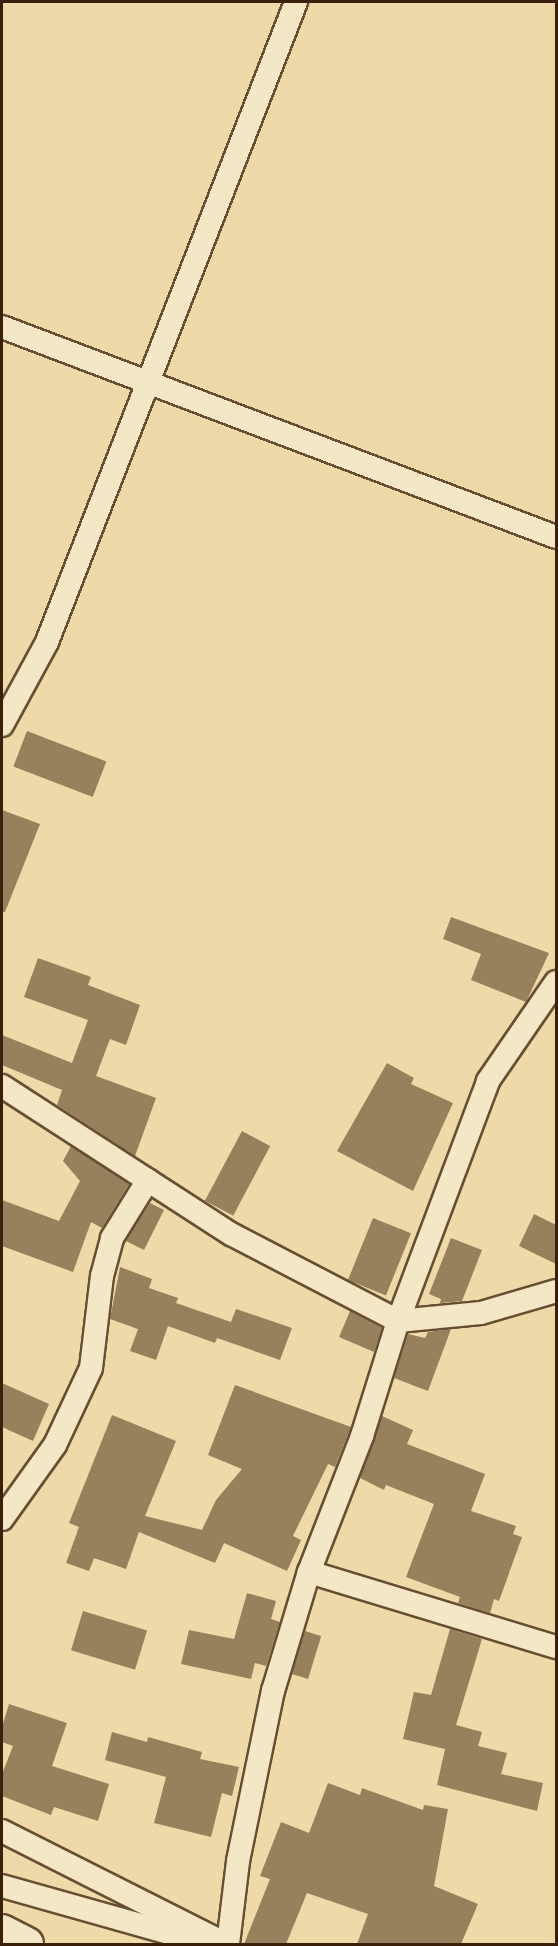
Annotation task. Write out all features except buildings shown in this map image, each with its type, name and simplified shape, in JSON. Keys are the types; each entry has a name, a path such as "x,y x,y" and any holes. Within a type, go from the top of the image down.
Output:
{"main road":[{"path":"2,1931 27,1944"}],"street":[{"path":"2,725 47,642 149,385 296,2"},
{"path":"2,327 149,385 556,537"},
{"path":"2,1832 227,1944 238,1861 273,1691 309,1572 362,1436 398,1320 489,1081 556,981"},
{"path":"2,1086 231,1234 398,1320 481,1313 556,1291"},
{"path":"2,1519 55,1445 91,1368 102,1276 112,1238 148,1180"},
{"path":"309,1572 556,1647"},
{"path":"2,1886 190,1941 222,1944"}]}
